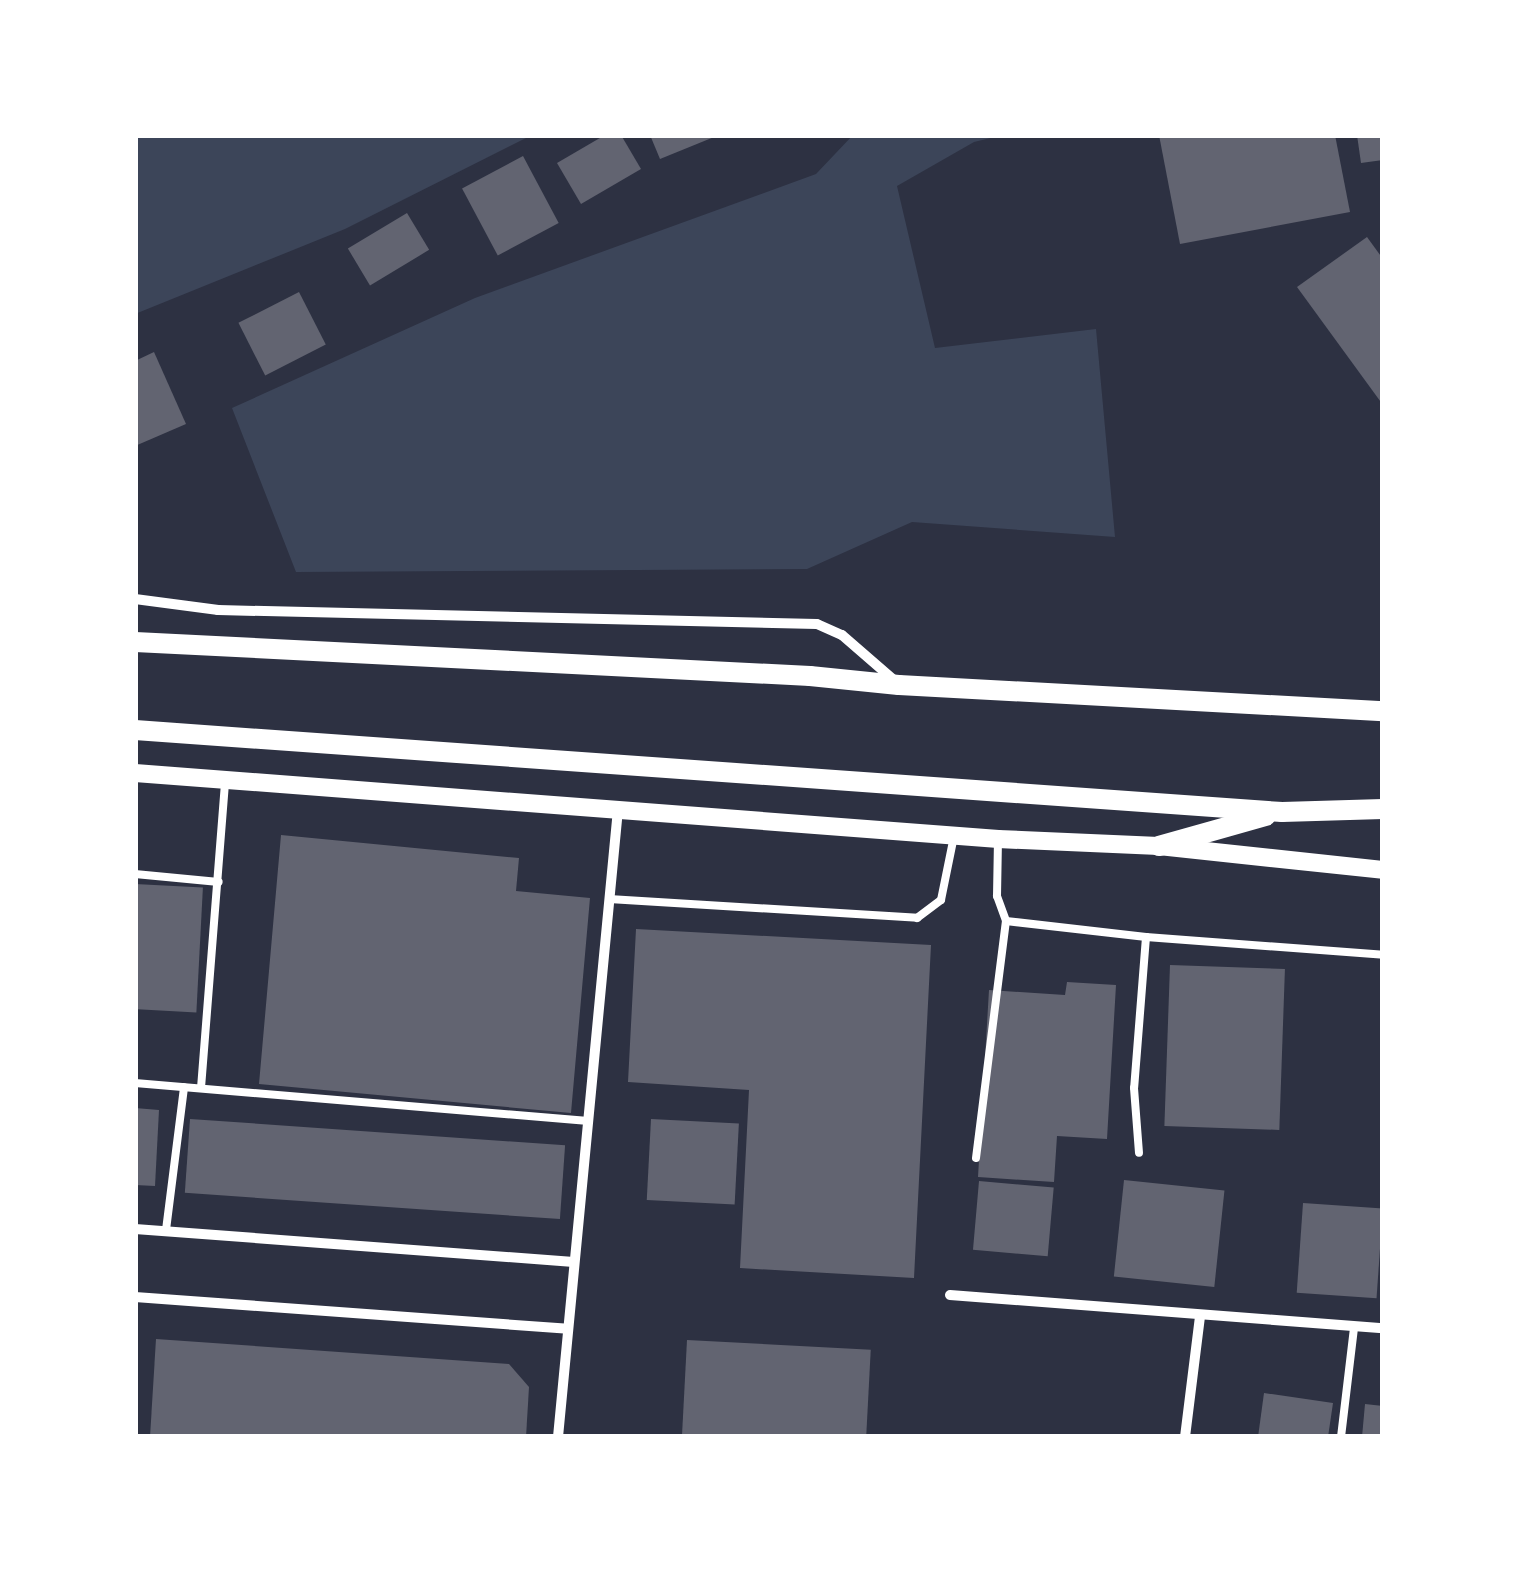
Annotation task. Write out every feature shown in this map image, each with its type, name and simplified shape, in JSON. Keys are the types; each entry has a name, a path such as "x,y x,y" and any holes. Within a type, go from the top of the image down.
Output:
{"main road":[{"path":"135,642 810,676 899,685 1383,711"},
{"path":"135,730 1282,812 1383,809"},
{"path":"1159,846 1282,812"}],"street":[{"path":"135,598 218,610 818,624 842,635 899,685"},
{"path":"135,773 954,836 1159,846 1383,870"},
{"path":"558,1437 618,809"},
{"path":"135,1229 574,1262"},
{"path":"950,1296 1383,1328"},
{"path":"135,1297 568,1329"},
{"path":"1185,1437 1200,1316"}],"lane":[{"path":"201,1088 225,780"},
{"path":"610,899 917,918 940,900 954,836"},
{"path":"976,1158 1006,921 997,896 998,839"},
{"path":"135,874 219,882"},
{"path":"1006,921 1146,937 1383,955"},
{"path":"1139,1153 1134,1088 1146,937"},
{"path":"135,1083 588,1121"},
{"path":"166,1230 184,1087"},
{"path":"1341,1437 1354,1328"}],"shaded area":[{"path":"135,135 532,135 345,229 135,314"},
{"path":"853,135 1003,135 974,142 897,186 935,348 1096,329 1115,537 912,522 807,569 296,572 232,408 475,298 816,174"}],"building":[{"path":"605,135 621,135 641,169 581,204 557,163"},
{"path":"650,135 719,135 660,159"},
{"path":"1159,135 1335,135 1350,212 1180,244"},
{"path":"1357,135 1383,135 1383,160 1361,163"},
{"path":"523,156 559,223 498,255 462,188"},
{"path":"407,213 429,250 370,285 348,249"},
{"path":"1367,237 1383,259 1383,405 1297,287"},
{"path":"299,292 326,345 265,375 238,323"},
{"path":"154,352 186,424 135,446 135,361"},
{"path":"281,835 519,858 516,891 590,898 571,1113 259,1084"},
{"path":"135,884 203,888 196,1012 135,1009"},
{"path":"636,929 931,945 914,1278 740,1268 749,1090 628,1082"},
{"path":"1170,965 1285,969 1279,1130 1164,1126"},
{"path":"1067,982 1116,985 1107,1139 1057,1136 1054,1182 978,1177 989,990 1065,995"},
{"path":"135,1108 159,1110 155,1186 135,1185"},
{"path":"190,1119 565,1145 560,1219 185,1193"},
{"path":"651,1119 739,1124 735,1204 647,1200"},
{"path":"1124,1180 1224,1191 1214,1287 1114,1276"},
{"path":"979,1181 1054,1188 1048,1256 973,1250"},
{"path":"1303,1203 1383,1209 1377,1298 1297,1293"},
{"path":"156,1339 509,1364 529,1387 526,1437 150,1437"},
{"path":"687,1340 871,1350 866,1437 682,1437"},
{"path":"1264,1393 1333,1403 1328,1437 1258,1437"},
{"path":"1365,1404 1383,1406 1383,1437 1362,1437"}]}
